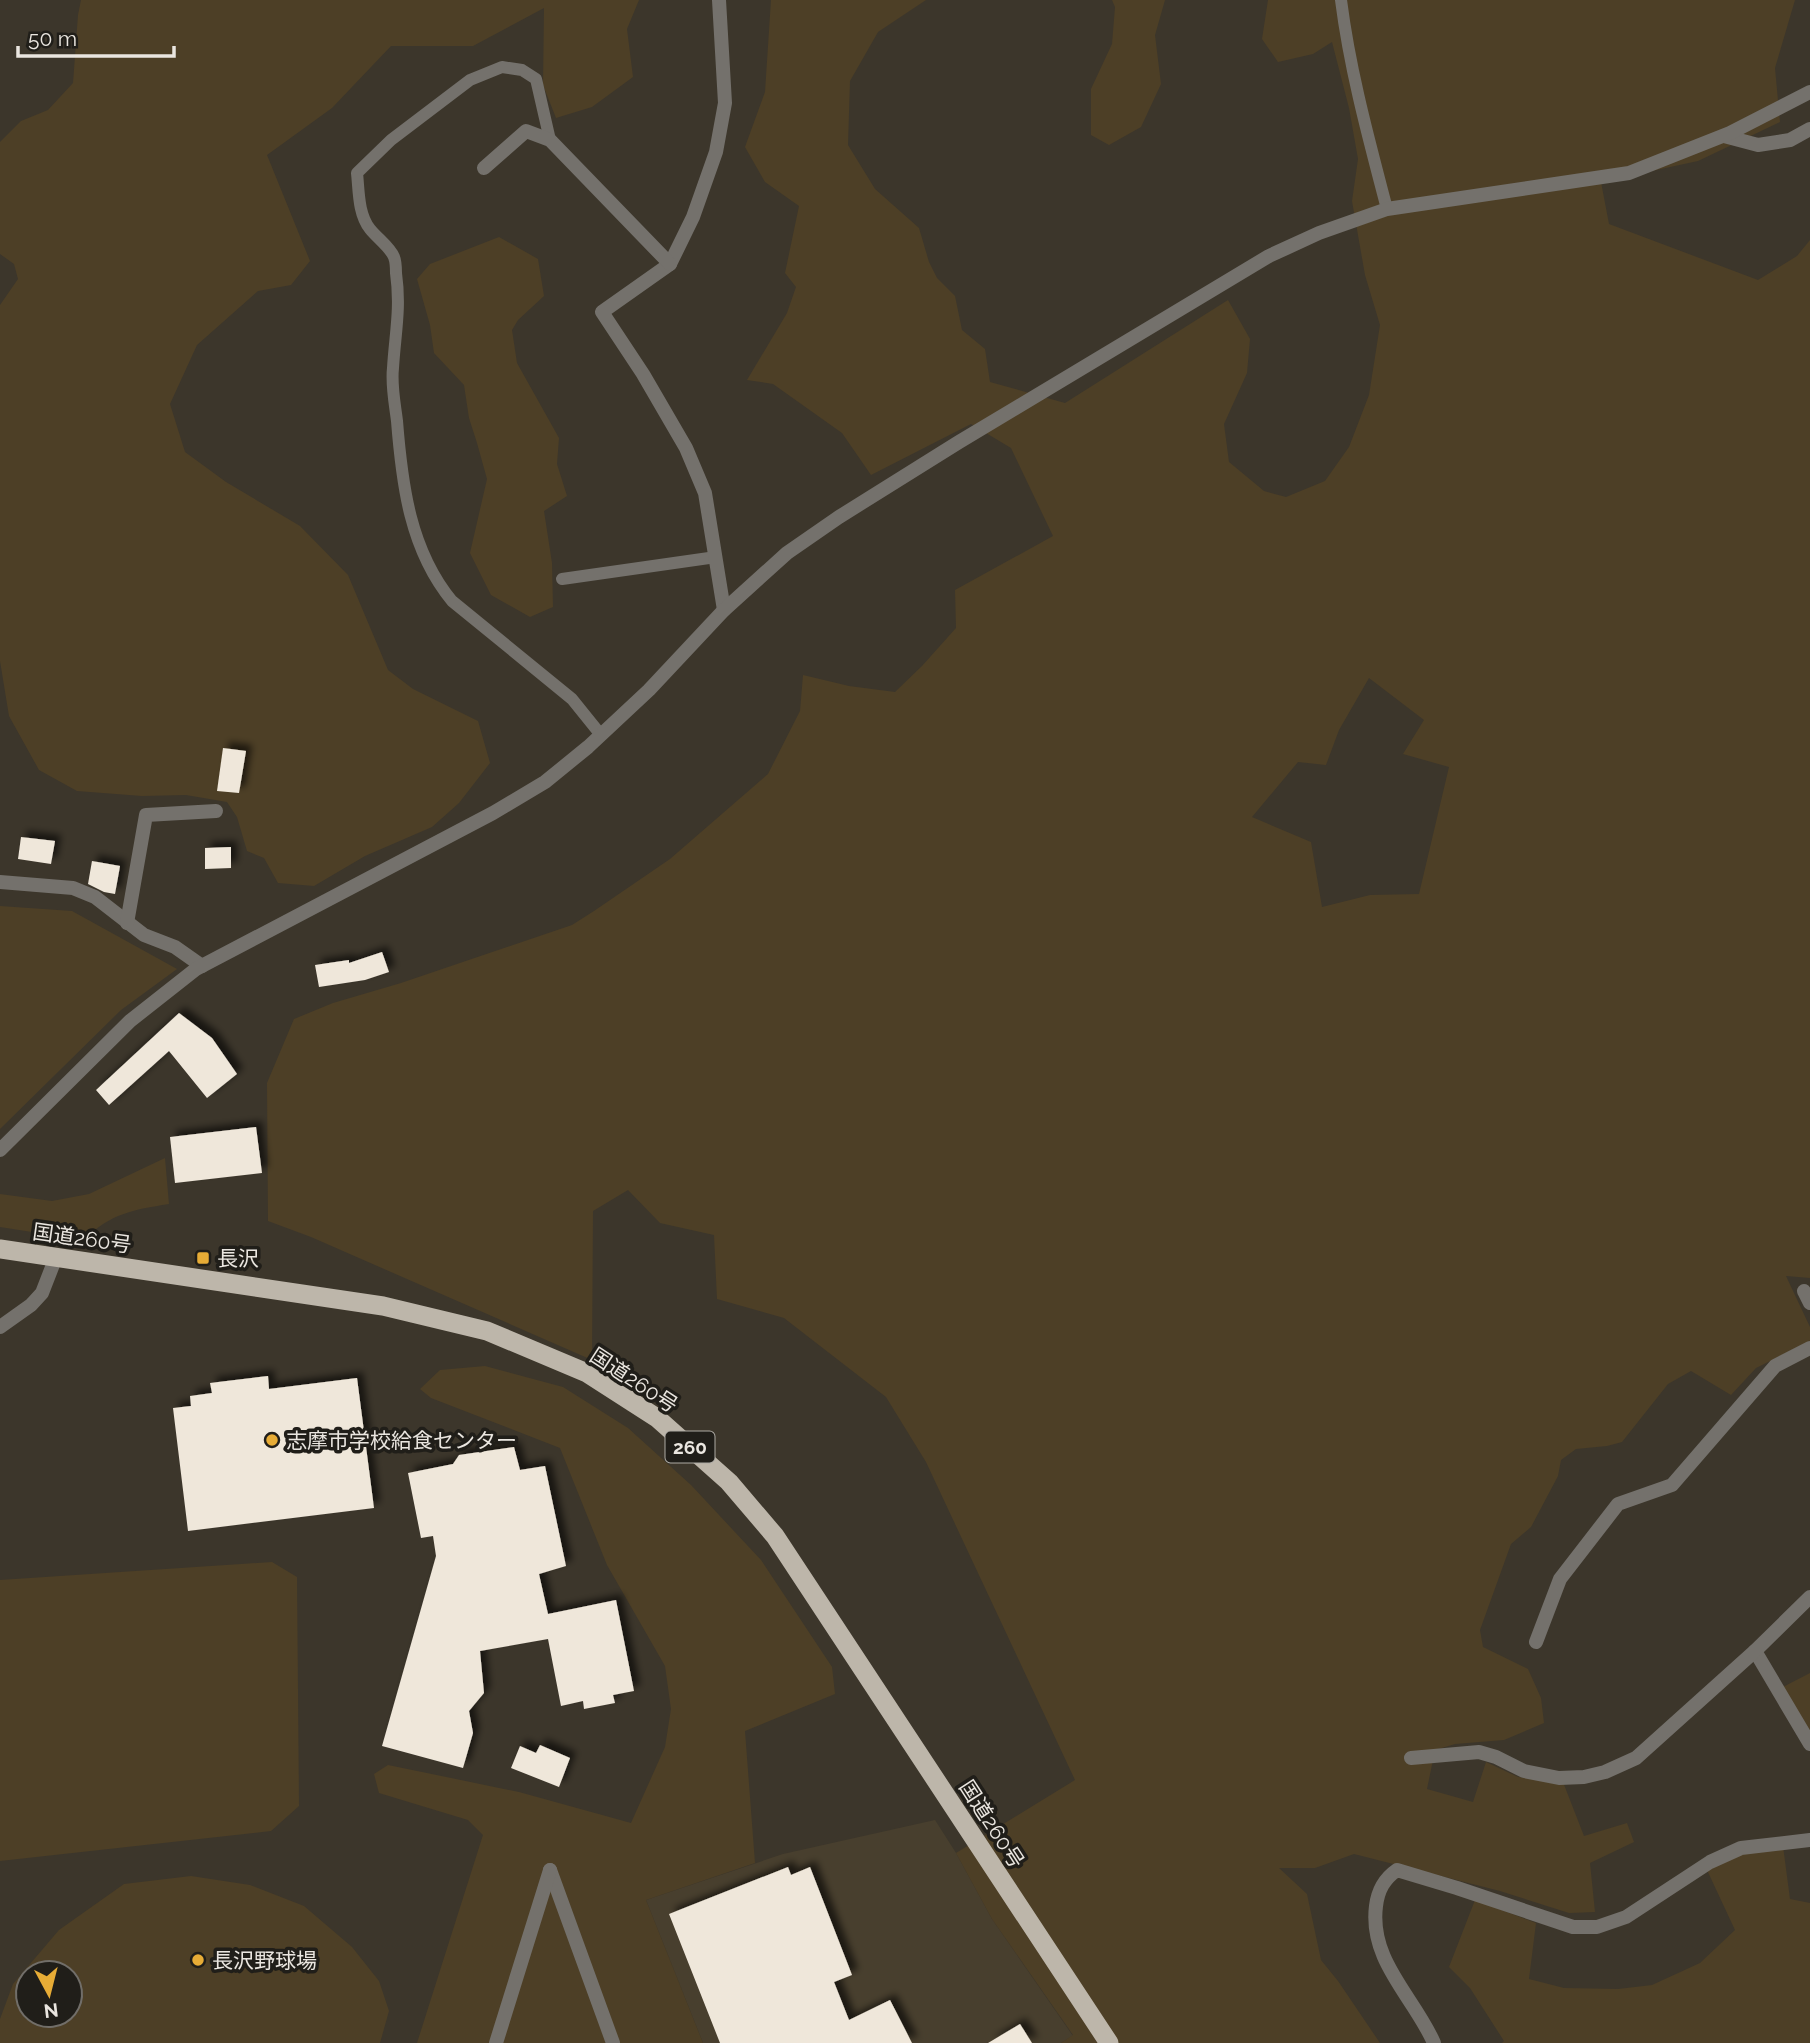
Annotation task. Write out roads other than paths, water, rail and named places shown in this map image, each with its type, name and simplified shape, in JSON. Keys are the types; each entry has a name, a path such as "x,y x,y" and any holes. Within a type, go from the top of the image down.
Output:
{"highway":[{"name":"国道260号","path":"0,1249 383,1306 487,1331 587,1373 657,1418 729,1482 775,1536 1109,2043"}],"street":[{"path":"719,0 725,103 716,152 693,217 670,264 602,312 643,374 686,448 705,493 724,610"},
{"path":"0,1150 130,1021 202,966 493,813 545,782 649,690 724,610 787,552 959,442 1269,256 1319,233 1387,209 1629,173 1724,136 1810,92"},
{"path":"1724,136 1758,145 1790,140 1810,130"},
{"path":"484,167 526,131 551,140 670,264"},
{"path":"127,923 146,815 216,811"},
{"path":"0,883 73,888 94,897 144,935 175,947 202,966"},
{"path":"0,1327 31,1305 42,1293 56,1257"},
{"path":"1536,1642 1560,1579 1618,1504 1672,1485 1775,1366 1810,1348"},
{"path":"1411,1758 1479,1752 1524,1771 1559,1778 1584,1777 1605,1772 1636,1758 1755,1651 1810,1597"},
{"path":"1755,1651 1810,1744"},
{"path":"1434,2043 1385,1962 1377,1937 1377,1899 1386,1878 1396,1870 1573,1927 1597,1927 1626,1917 1710,1862 1741,1848 1810,1840"},
{"path":"496,2043 550,1870 613,2043"}],"lane":[{"path":"1341,0 1346,38 1364,120 1387,209"},
{"path":"551,140 536,79 522,70 502,67 470,80 391,141 357,173 360,206 368,226 394,257 400,295 392,370 398,444 405,494 423,556 437,583 452,601 572,699 601,735"},
{"path":"562,579 716,557"}],"place":[{"name":"長沢","path":"203,1258"},
{"name":"志摩市学校給食センター","path":"272,1440"},
{"name":"長沢野球場","path":"198,1960"}]}
